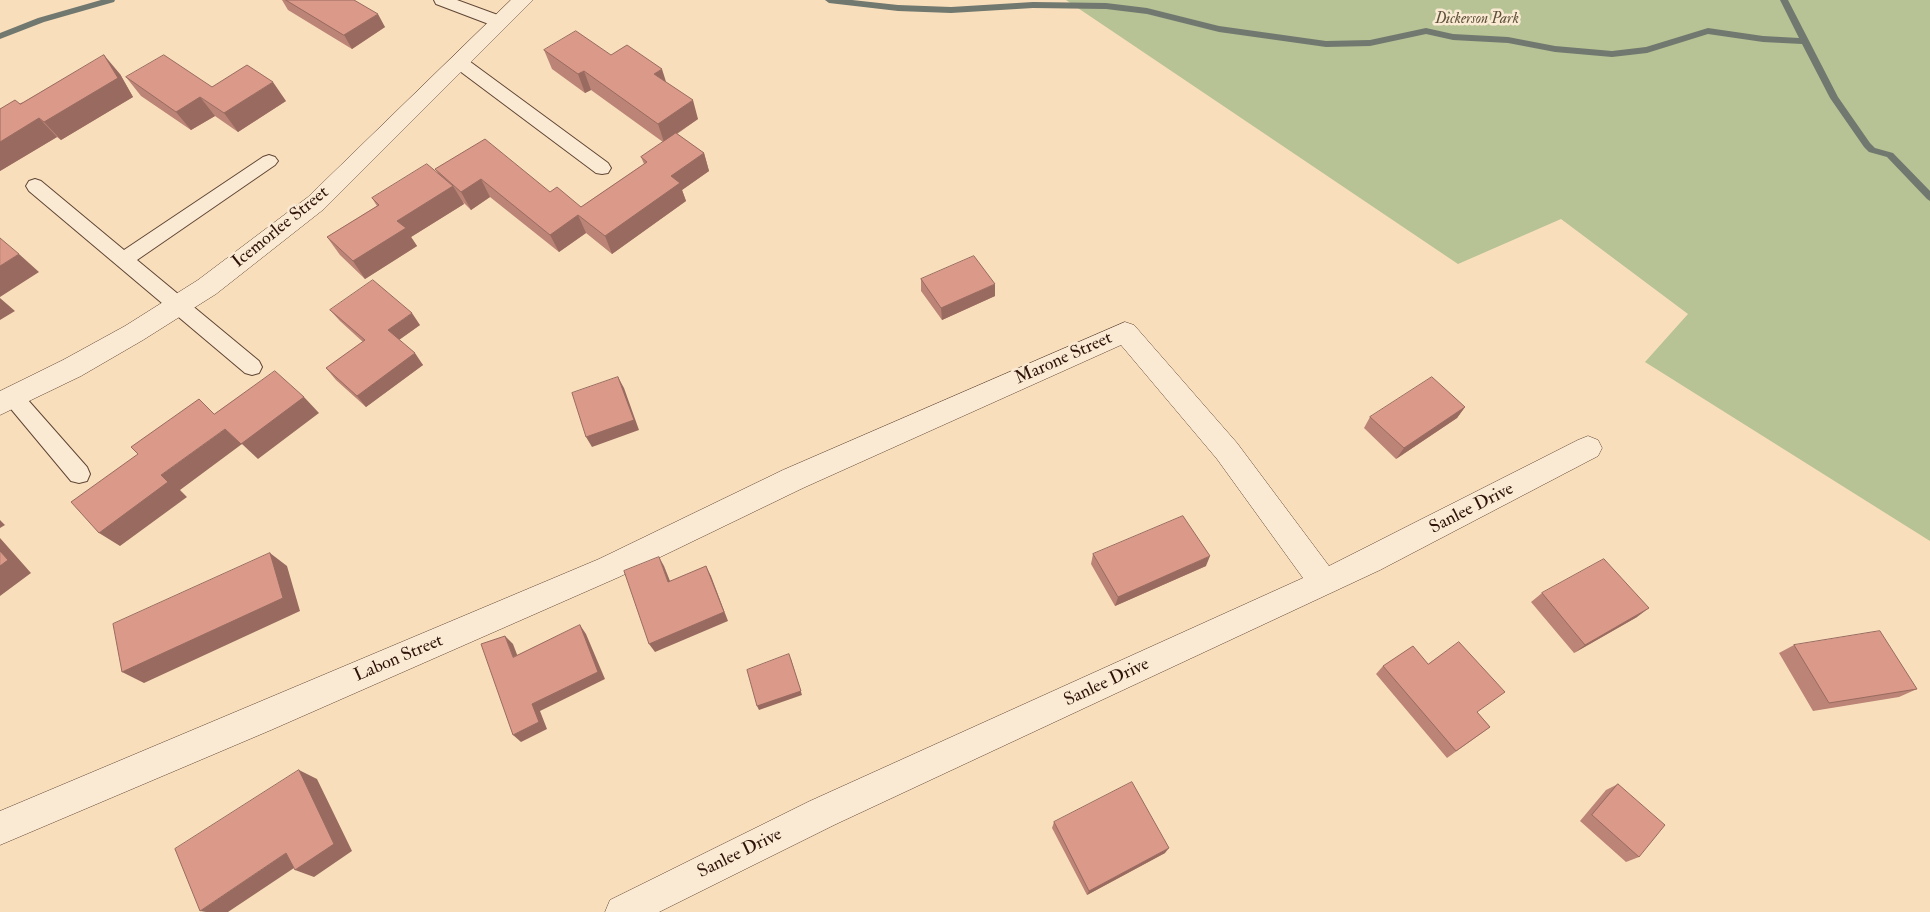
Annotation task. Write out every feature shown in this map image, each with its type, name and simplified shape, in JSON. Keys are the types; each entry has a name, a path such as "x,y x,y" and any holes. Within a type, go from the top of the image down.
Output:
{"street":[{"name":"Icemorlee Street","path":"7,400 72,368 134,333 207,286 316,203 523,0"},
{"name":"Marone Street","path":"793,479 1124,332 1227,451 1324,583"},
{"name":"Sanlee Drive","path":"622,912 822,813 1324,583 1588,448"},
{"name":"Labon Street","path":"0,828 260,719 609,568 793,479"}],"lane":[{"path":"442,0 500,22"},
{"path":"459,62 602,168"},
{"path":"124,259 269,161"},
{"path":"36,186 252,367"},
{"path":"7,400 79,474"}],"green space":[{"name":"Dickerson Park","path":"1066,0 1930,0 1930,541 1645,362 1688,314 1561,219 1458,264"}],"building":[{"path":"286,0 354,0 378,14 344,35"},
{"path":"576,31 611,55 627,45 662,69 654,74 693,100 658,124 584,71 578,74 544,50"},
{"path":"104,55 118,78 44,122 39,118 0,142 0,109 15,100 20,104"},
{"path":"164,55 212,87 247,65 273,82 224,113 200,97 176,112 126,77"},
{"path":"676,133 704,153 671,176 680,183 605,236 578,215 550,235 481,179 461,192 435,169 485,139 550,192 557,187 581,207 647,162 641,157"},
{"path":"427,164 453,186 397,221 406,228 353,261 327,237 379,205 372,198"},
{"path":"0,238 19,254 0,266"},
{"path":"974,256 995,284 941,308 921,279"},
{"path":"373,280 412,313 388,330 415,353 357,396 326,368 365,340 330,310"},
{"path":"275,371 304,397 241,444 225,429 161,475 168,482 99,533 71,502 138,454 131,447 199,399 214,414"},
{"path":"618,377 634,420 586,437 572,393"},
{"path":"1432,377 1465,407 1404,448 1370,417"},
{"path":"1183,516 1210,556 1118,597 1093,554"},
{"path":"0,551 8,560 0,566"},
{"path":"270,553 283,598 122,672 113,624"},
{"path":"659,557 668,582 706,566 724,612 649,644 624,571"},
{"path":"1604,559 1649,608 1585,645 1542,593"},
{"path":"580,625 598,672 532,704 539,722 513,735 481,644 505,636 513,657"},
{"path":"1880,631 1917,689 1829,703 1794,645"},
{"path":"1459,642 1505,692 1477,712 1490,727 1456,751 1383,666 1413,646 1428,664"},
{"path":"789,654 801,691 757,706 747,670"},
{"path":"299,770 334,844 295,870 286,853 200,911 175,849"},
{"path":"1132,782 1169,848 1089,891 1054,822"},
{"path":"1618,784 1665,825 1639,857 1592,815"}],"waterway":[{"path":"0,36 41,20 111,0"},
{"path":"829,0 898,8 951,10 1033,5 1106,6 1147,11 1219,29 1326,44 1370,43 1426,31 1453,37 1508,40 1555,49 1612,54 1647,50 1708,31 1763,39 1803,41"},
{"path":"1784,0 1834,98 1867,145 1872,150 1890,155 1930,197"}]}
